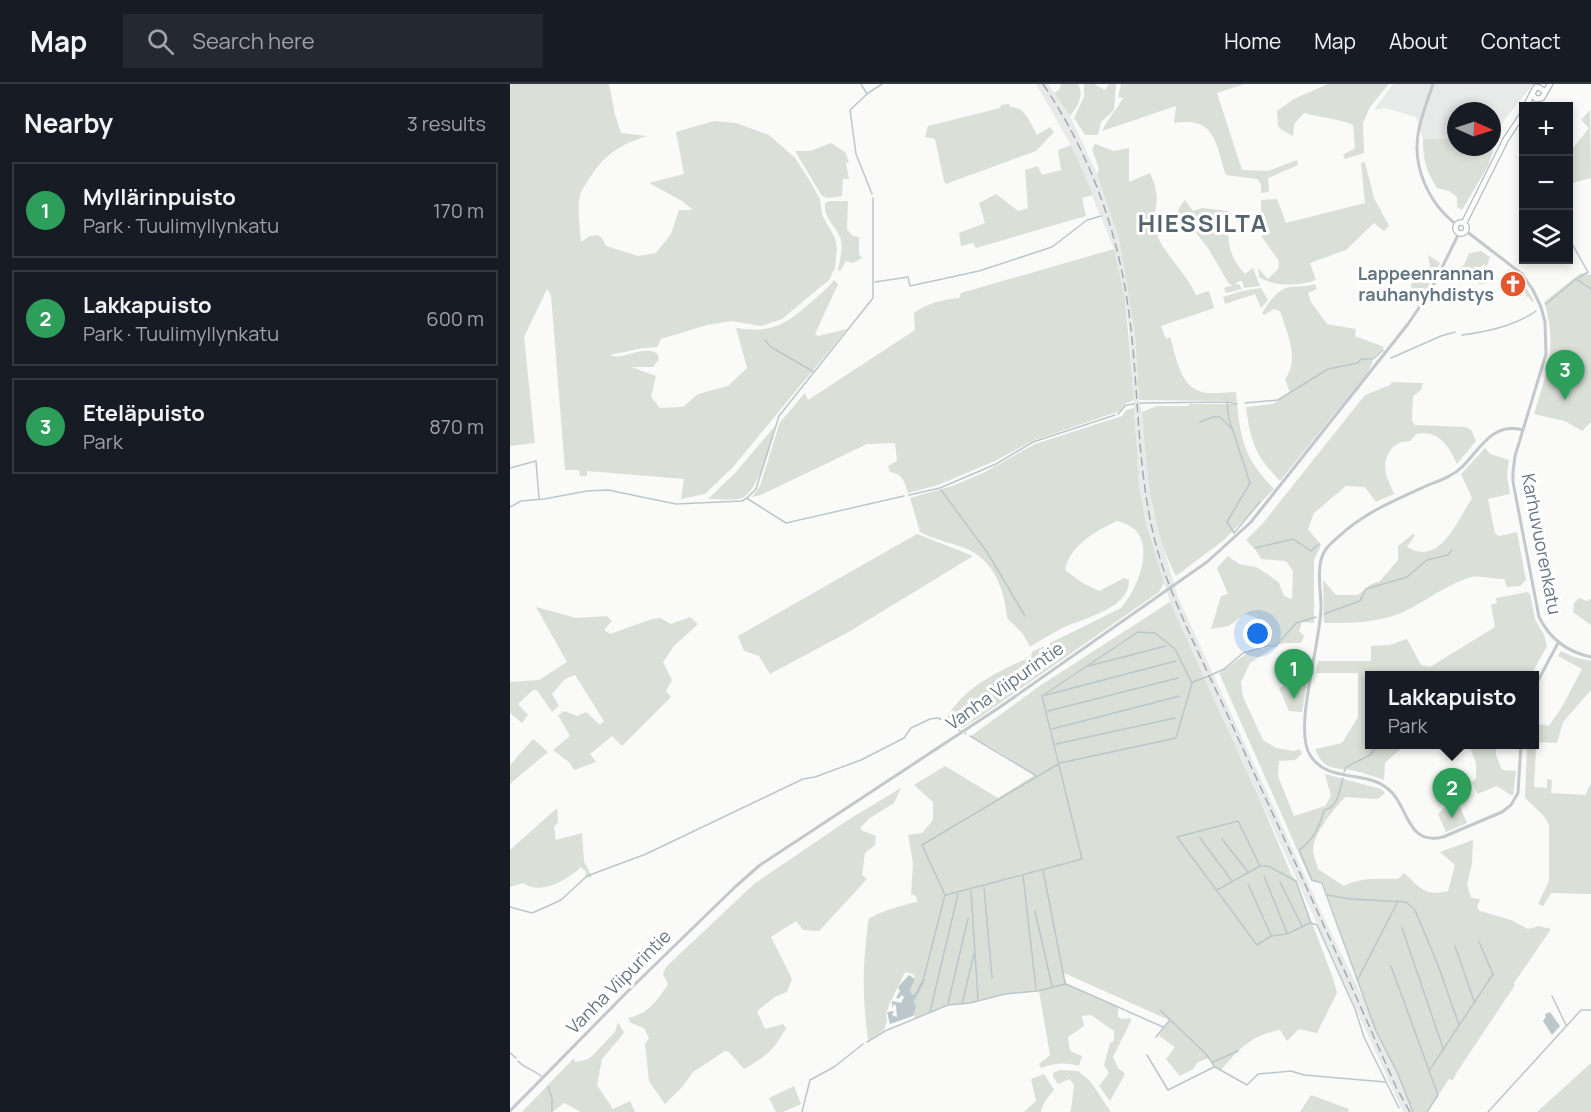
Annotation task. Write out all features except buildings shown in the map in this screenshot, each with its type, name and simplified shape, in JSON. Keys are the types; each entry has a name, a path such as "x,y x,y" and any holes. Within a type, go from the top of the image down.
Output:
{"main road":[{"path":"1529,102 1534,88 1542,89 1548,84"},
{"path":"1533,102 1543,97 1542,89"},
{"path":"1532,93 1536,99"},
{"path":"1464,223 1466,231 1459,233 1457,225 1464,223 1506,140 1519,120"}],"street":[{"path":"1433,84 1419,128 1418,164 1433,199 1443,214 1457,225"},
{"name":"Karhuvuorenkatu","path":"1466,231 1522,274 1533,290 1542,311 1546,332 1546,354 1515,456 1513,482 1539,617 1548,633 1558,643 1579,654 1591,657"},
{"name":"Vanha Viipurintie","path":"510,1111 628,991 760,865 1000,707 1184,579 1237,537 1280,487 1412,319 1431,290 1459,233"},
{"path":"1521,749 1518,794 1508,808 1443,837 1432,838 1423,837 1413,828 1394,793 1387,787 1374,781 1334,773 1321,767 1309,754 1303,734 1320,630 1320,567 1325,550 1375,509 1453,474 1493,433 1506,428 1523,430"},
{"path":"1539,679 1558,643"}],"shaded area":[{"path":"510,84 609,84 621,133 647,136 614,151 595,170 584,187 579,205 581,242 590,236 597,235 602,238 606,246 638,256 656,253 671,234 679,210 693,210 682,201 649,183 684,174 676,132 714,121 736,123 769,135 795,158 820,199 822,215 835,238 837,249 835,268 829,280 782,319 761,326 732,321 707,325 661,339 657,347 610,355 621,356 644,351 657,353 659,359 653,367 631,367 656,376 651,397 660,408 683,407 698,394 728,386 747,368 736,328 759,329 776,326 801,311 834,280 838,284 815,334 818,336 847,329 733,467 705,494 681,499 684,479 587,471 587,476 580,476 579,470 565,470 551,295 547,289 524,337 535,443 510,446"},
{"path":"1036,84 1048,84 1070,116 1097,174 1119,239 1135,334 1139,400 1153,512 1178,597 1326,922 1418,1112 1403,1112 1170,602 1145,519 1139,485 1129,330 1125,298 1114,249 1071,145"},
{"path":"1061,84 1078,84 1080,97 1070,116 1054,93 1059,90"},
{"path":"1084,84 1094,84 1105,90 1109,84 1116,84 1114,110 1101,122 1098,135 1085,135 1074,118 1084,97"},
{"path":"1121,84 1245,84 1217,93 1242,170 1268,171 1297,160 1298,165 1268,178 1269,192 1261,193 1261,184 1257,179 1226,175 1216,143 1206,128 1188,122 1174,123 1176,106 1102,131 1123,98 1118,97"},
{"path":"1328,84 1389,84 1370,107 1363,123 1364,153 1345,159 1343,155 1355,148 1353,125 1350,123 1304,113 1294,124 1293,136 1278,126 1277,111 1294,99"},
{"path":"1393,84 1533,84 1501,124 1501,102 1447,102 1447,139 1423,139 1416,117 1385,108 1374,110"},
{"path":"1009,104 1010,107 1024,113 1037,135 1050,127 1054,132 1036,151 946,184 935,139 925,137 928,126"},
{"path":"1590,110 1591,180 1590,178 1573,183 1573,148 1589,128 1581,120"},
{"path":"1423,139 1447,139 1447,156 1491,156 1488,166 1462,210 1457,207 1457,197 1449,191 1437,188 1433,182 1424,153"},
{"path":"831,143 845,152 849,163 846,163 849,179 843,179 842,196 828,198 822,196 795,151 810,151"},
{"path":"1095,144 1114,151 1129,148 1129,182 1150,173 1157,195 1154,217 1168,219 1169,231 1157,236 1196,295 1209,291 1214,308 1161,326 1166,339 1170,337 1180,370 1189,384 1202,392 1236,392 1237,403 1139,400 1135,334 1119,239 1097,174 1099,169 1092,149"},
{"path":"1071,145 1093,195 1082,198 1086,216 976,248 973,243 961,246 959,233 985,223 979,203 996,194 1018,211 1028,208 1025,170 1038,166 1042,175 1061,170 1058,150"},
{"path":"1365,162 1374,198 1389,226 1384,231 1374,223 1346,250 1310,263 1316,280 1287,284 1272,283 1259,277 1258,268 1268,279 1278,269 1279,261 1262,237 1261,200 1277,199 1286,223 1365,203 1361,163"},
{"path":"1185,200 1193,211 1202,208 1228,211 1228,238 1231,252 1245,274 1253,268 1260,286 1244,288 1242,281 1239,281 1234,285 1239,284 1242,289 1226,293 1224,288 1233,285 1229,284 1208,248 1189,224 1177,228 1177,213"},
{"path":"848,201 847,229 853,236 859,237 859,254 862,258 853,263 846,261 840,271 838,270 841,240 825,209 825,203"},
{"path":"1114,249 1125,298 1134,400 1126,403 1120,411 1032,441 995,461 938,485 908,493 902,479 898,474 890,472 888,466 897,461 895,443 867,444 761,495 752,497 760,486 780,422 805,393 808,400 915,330 914,313 935,302 959,298 961,293"},
{"path":"1481,251 1490,257 1487,266 1484,264 1479,268 1469,269 1467,273 1470,276 1479,273 1489,279 1485,284 1479,284 1457,273 1457,269 1464,265 1469,253"},
{"path":"1428,255 1440,263 1423,297 1412,290 1411,285 1415,279 1423,280 1430,266"},
{"path":"1509,269 1525,286 1534,301 1532,302 1527,297 1525,292 1516,293 1522,289 1511,276 1507,275 1502,282 1500,281"},
{"path":"1581,273 1591,275 1591,422 1582,431 1565,421 1534,414 1549,359 1550,333 1544,302"},
{"path":"1315,284 1317,289 1308,293 1311,302 1327,324 1356,329 1355,336 1384,347 1371,360 1373,361 1368,372 1280,481 1265,464 1256,448 1246,407 1273,404 1290,393 1285,379 1292,363 1291,345 1280,311 1274,309 1264,315 1262,313 1282,290"},
{"path":"1261,288 1268,300 1261,308 1255,294 1225,304 1223,297"},
{"path":"1392,382 1423,383 1421,390 1413,396 1412,421 1415,425 1465,427 1471,430 1476,441 1457,464 1442,440 1431,434 1416,434 1410,441 1401,442 1393,447 1385,462 1386,475 1394,494 1376,502 1365,487 1346,486 1314,513 1308,529 1321,545 1314,560 1314,623 1302,622 1299,631 1304,636 1301,643 1259,648 1262,625 1257,618 1245,614 1229,626 1211,629 1221,596 1228,594 1217,568 1228,556 1239,564 1256,567 1269,575 1279,583 1284,596 1292,599 1293,571 1286,561 1261,559 1246,540 1263,523 1365,395 1390,385"},
{"path":"1190,404 1237,404 1243,440 1251,460 1274,489 1224,540 1176,576 1160,537 1155,516 1148,475 1142,412 1157,406 1188,406"},
{"path":"1134,408 1139,485 1145,519 1164,583 1159,592 962,728 946,719 961,698 981,682 1028,658 1031,670 1034,668 1032,652 1121,608 1137,582 1143,561 1142,542 1134,528 1117,521 1093,534 1078,546 1072,553 1065,570 1081,582 1099,591 1124,578 1129,580 1127,590 1113,606 1059,630 1030,647 1023,634 1007,618 1001,588 986,562 969,550 920,532 910,498 952,486 983,473 1035,444 1122,416 1126,410"},
{"path":"774,427 764,466 747,494 735,499 708,499 736,472"},
{"path":"1485,448 1490,454 1509,460 1507,475 1510,494 1488,499 1495,533 1499,536 1517,532 1526,580 1520,586 1507,587 1504,579 1468,578 1393,616 1350,623 1324,623 1323,580 1336,595 1358,595 1370,585 1380,581 1398,560 1398,546 1413,534 1415,535 1407,547 1419,552 1429,551 1446,539 1472,498 1461,474"},
{"path":"917,534 973,556 852,630 770,674 759,656 744,651 738,636"},
{"path":"1527,592 1530,594 1535,619 1547,646 1533,671 1365,671 1365,749 1401,749 1385,763 1384,780 1359,772 1331,767 1323,762 1315,749 1342,743 1358,717 1358,673 1316,673 1318,661 1371,661 1371,646 1390,645 1407,639 1421,665 1430,667 1495,627 1491,605 1497,603 1496,598"},
{"path":"1579,598 1587,601 1591,599 1591,625 1573,612 1574,603"},
{"path":"1170,602 1296,881 1333,978 1337,993 1317,1033 1299,1029 1287,1041 1280,1030 1269,1033 1246,1044 1220,1071 1209,1058 1198,1062 1193,1069 1180,1076 1166,1059 1175,1047 1159,1036 1169,1020 1064,973 1066,984 1118,1006 1118,1017 1130,1018 1131,1021 1113,1057 1118,1068 1125,1074 1110,1101 1099,1086 1109,1073 1104,1065 1110,1043 1114,1041 1114,1031 1091,1015 1082,1016 1084,1026 1068,1037 1070,1051 1082,1056 1079,1066 1060,1064 1041,1068 1039,1064 1050,1055 1039,991 1005,994 970,1003 948,1005 915,1018 913,1006 921,987 912,995 910,990 915,979 913,974 905,972 889,1005 884,1030 868,1040 864,960 868,921 872,917 899,906 917,902 916,896 911,894 913,863 908,835 922,833 933,820 933,802 914,785 945,766 998,798 1035,775 971,736 1041,685"},
{"path":"536,607 576,618 607,616 612,621 604,630 610,634 660,618 671,624 690,617 698,624 674,646 663,662 672,680 666,691 671,697 622,746 612,736 590,754 596,762 574,770 570,763 553,750 570,736 558,715 565,711 577,716 586,712 600,725 604,721 575,675 565,679 552,694 559,706 552,712 537,690 533,690 518,704 528,715 522,723 510,713 510,682 539,680 567,662"},
{"path":"1276,646 1250,663 1241,682 1243,697 1263,740 1276,748 1294,751 1300,749 1302,754 1295,760 1279,761 1278,776 1294,816 1325,806 1331,796 1325,774 1381,789 1385,793 1378,799 1345,797 1340,802 1316,837 1313,852 1318,869 1344,886 1364,880 1398,879 1404,873 1423,890 1440,893 1448,891 1455,865 1440,852 1473,840 1472,864 1467,884 1471,898 1480,899 1477,907 1480,911 1511,920 1528,929 1538,926 1551,929 1453,1080 1449,1079 1427,1112 1413,1112 1412,1110 1398,1074 1376,1031 1323,883 1311,881 1219,673 1250,651"},
{"path":"1561,651 1591,661 1591,690 1563,722 1557,743 1539,742 1539,724 1549,726 1582,669 1558,656"},
{"path":"1301,677 1307,682 1302,712 1289,711 1279,688"},
{"path":"533,739 548,752 510,784 510,765"},
{"path":"1471,749 1496,749 1502,770 1516,771 1513,796 1496,786 1478,794 1472,782 1476,778 1476,763"},
{"path":"1527,749 1536,749 1534,787 1547,788 1547,779 1552,780 1551,793 1585,795 1591,784 1591,894 1551,893 1543,906 1538,904 1549,881 1549,825 1544,816 1525,798"},
{"path":"901,788 894,803 870,818 860,828 876,836 875,845 865,853 862,875 867,879 819,931 803,930 796,921 771,937 792,979 787,992 776,996 757,1011 765,1029 783,1024 786,1028 777,1043 764,1056 744,1069 729,1052 725,1051 693,1072 665,1104 649,1081 645,1044 649,1038 644,1028 631,1023 628,1018 647,1010 660,996 668,984 663,974 666,967 754,884 848,820"},
{"path":"1456,797 1467,823 1446,832 1438,814"},
{"path":"557,808 558,822 554,827 556,840 582,833 584,861 592,877 585,878 586,872 581,867 553,885 537,888 523,883 510,887 510,850"},
{"path":"909,975 915,979 910,990 912,995 924,977 925,980 914,1002 916,1007 913,1016 890,1024 887,1012 894,1011 892,1015 897,1017 896,1006 894,1004 892,1008 892,1001 901,1003 904,997 902,995 896,998 900,991 898,987"},
{"path":"1550,1012 1560,1026 1552,1035 1543,1021 1545,1014"},
{"path":"618,1022 624,1033 602,1059 597,1085 613,1109 630,1101 635,1112 581,1112 564,1103 552,1112 522,1112 574,1058 575,1062 592,1056 615,1032"},
{"path":"1591,1063 1591,1112 1537,1112"},
{"path":"1060,1070 1078,1071 1090,1081 1111,1112 1069,1112 1074,1085 1070,1079 1058,1084 1053,1073"},
{"path":"1044,1074 1054,1090 1041,1112 1024,1112 1036,1101 1031,1079"},
{"path":"794,1086 801,1104 783,1112 776,1112 769,1098"},
{"path":"1311,1095 1349,1109 1348,1112 1300,1112"}],"waterway":[{"path":"861,84 867,94 850,110 856,154 872,194"},
{"path":"868,93 882,84"},
{"path":"510,507 521,501 608,490 676,504 742,501 747,498 756,489 779,416 873,298 873,198"},
{"path":"875,282 908,277 910,286 979,271 1052,247 1087,220 1101,216"},
{"path":"1573,246 1588,272 1577,279"},
{"path":"1546,304 1576,279 1591,289"},
{"path":"1462,335 1500,328 1536,311"},
{"path":"1391,358 1455,332"},
{"path":"765,340 771,347 814,372"},
{"path":"1245,403 1278,400 1328,369 1358,363 1361,359 1373,359 1383,350"},
{"path":"1227,402 1229,419 1250,483 1227,522 1234,533 1260,502"},
{"path":"1140,403 1227,402 1237,404"},
{"path":"1118,414 1126,405 1134,404"},
{"path":"909,495 940,488 996,464 1033,442 1115,415"},
{"path":"1200,422 1220,417 1233,430"},
{"path":"510,468 536,461 539,498"},
{"path":"941,490 987,552 1025,616"},
{"path":"748,499 786,523 904,496"},
{"path":"1255,548 1293,539 1311,551 1319,544"},
{"path":"1324,614 1360,601 1366,589 1407,577 1427,560 1448,555 1452,550"},
{"path":"1211,675 1224,669 1243,653 1276,646 1296,623 1316,617"},
{"path":"924,977 945,895 922,845 1060,763 1176,738 1192,683 1175,649 1155,633 1138,632 1042,696"},
{"path":"1088,666 1166,646"},
{"path":"1046,695 1176,661"},
{"path":"1193,682 1209,676"},
{"path":"1048,711 1178,678"},
{"path":"946,895 1082,859 1042,696"},
{"path":"1052,729 1180,696"},
{"path":"510,907 532,913 548,906 561,900 587,876 646,854 803,779 815,777 861,760 904,738 911,728 930,719 938,718 960,731"},
{"path":"1056,744 1175,718"},
{"path":"970,736 1035,776"},
{"path":"1344,772 1346,767 1370,755 1376,749"},
{"path":"1343,778 1335,802 1329,809 1324,810 1315,833 1299,850 1312,880 1322,883 1376,1031 1398,1074 1413,1112"},
{"path":"1260,866 1238,821 1177,837 1257,945 1271,936 1287,934 1310,923"},
{"path":"1200,838 1232,881"},
{"path":"1222,839 1248,872"},
{"path":"1217,890 1260,866 1268,866 1296,881 1311,923 1317,925 1355,1009 1364,1037 1399,1108"},
{"path":"1043,870 1065,983"},
{"path":"1023,875 1036,989"},
{"path":"1264,876 1287,933"},
{"path":"1280,882 1302,926"},
{"path":"1248,884 1271,935"},
{"path":"984,887 992,978"},
{"path":"971,891 978,1000"},
{"path":"930,1012 958,894"},
{"path":"1327,895 1351,899 1406,902 1415,910 1438,965 1459,1025"},
{"path":"1358,979 1398,901"},
{"path":"1035,911 1052,986"},
{"path":"948,1004 968,918"},
{"path":"1402,928 1443,1048"},
{"path":"1429,1071 1493,974 1479,942"},
{"path":"1455,946 1474,1001"},
{"path":"962,1004 974,954"},
{"path":"1391,966 1438,1095 1427,1112"},
{"path":"867,1042 885,1031 948,1005 970,1003 1005,994 1037,991 1066,984 1163,1027"},
{"path":"1552,996 1566,1025"},
{"path":"1160,1010 1206,1054 1215,1067 1247,1085 1258,1074 1291,1071 1304,1075 1385,1082"},
{"path":"1488,1112 1581,1010 1591,1010"},
{"path":"1156,1037 1169,1021"},
{"path":"802,1112 810,1080 834,1067 863,1044"},
{"path":"1213,1062 1238,1051"},
{"path":"510,1053 516,1058"},
{"path":"1147,1055 1168,1090 1214,1067"},
{"path":"518,1061 541,1076"},
{"path":"548,1087 552,1098 552,1112"}],"railway":[{"path":"1043,84 1077,141 1090,171 1112,233 1120,265 1131,330 1140,449 1148,507 1162,565 1188,631 1396,1087 1410,1112"}],"place":[{"name":"Lappeenrannan rauhanyhdistys","path":"1513,284"},
{"name":"Eteläpuisto","path":"1565,400"},
{"name":"Myllärinpuisto","path":"1294,699"},
{"name":"Lakkapuisto","path":"1452,818"}],"district":[{"name":"HIESSILTA","path":"1203,224"}]}
